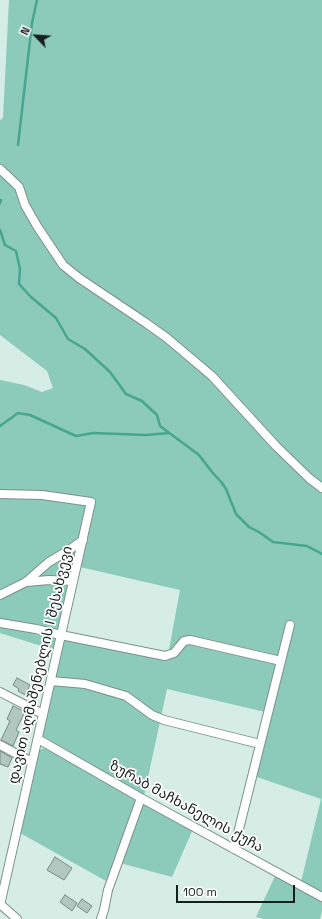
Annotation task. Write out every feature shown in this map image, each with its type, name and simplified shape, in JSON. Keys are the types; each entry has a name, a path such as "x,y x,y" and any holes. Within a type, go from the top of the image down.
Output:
{"street":[{"path":"0,169 19,187 25,206 63,265 79,278 167,338 212,376 276,446 309,478 322,488"},
{"name":"დავით აღმაშენებლის I შესახვევი","path":"0,494 42,495 91,502 32,762 2,906 4,919"},
{"path":"0,595 26,582 49,562 83,540"},
{"path":"26,582 49,580 73,581"},
{"path":"0,623 165,656 174,653 184,641 190,640 281,661"},
{"path":"234,849 290,625"},
{"path":"51,680 85,684 126,696 152,715 164,720 260,744"},
{"path":"0,692 43,714"},
{"name":"ზურაბ მაჩხანელის ქუჩა","path":"38,739 141,798 322,897"},
{"path":"0,745 32,762"},
{"path":"101,919 108,890 141,798"},
{"path":"2,906 17,919"}],"green space":[{"path":"9,0 322,0 322,894 301,882 321,799 254,776 293,621 289,620 265,712 167,689 144,796 36,732 54,650 0,633 0,380 24,385 42,392 53,388 47,371 0,335 0,120 3,118","holes":["80,567 180,590 168,655 65,633"]},
{"path":"44,748 135,798 137,802 106,881 20,833 39,750"},
{"path":"143,803 193,829 172,877 120,863"},
{"path":"276,874 322,900 320,919 264,919 256,917"}],"building":[{"path":"17,678 30,685 25,695 18,691 19,689 13,685"},
{"path":"13,706 25,712 16,730 19,732 13,746 1,740 10,721 7,719"},
{"path":"0,751 12,758 8,767 0,764"},
{"path":"55,857 72,868 64,880 47,870"},
{"path":"65,895 77,903 72,911 60,902"},
{"path":"82,899 92,906 87,913 77,906"}],"waterway":[{"path":"18,145 32,23 37,0"},
{"path":"0,230 5,245 16,251 20,269 19,284 31,297 56,318 68,339 85,349 110,372 126,394 142,401 157,415 160,426 199,455 226,489 236,514 249,527 273,542 307,546 322,554"},
{"path":"0,426 18,413 30,415 76,436 93,433 146,435 169,433"}]}
